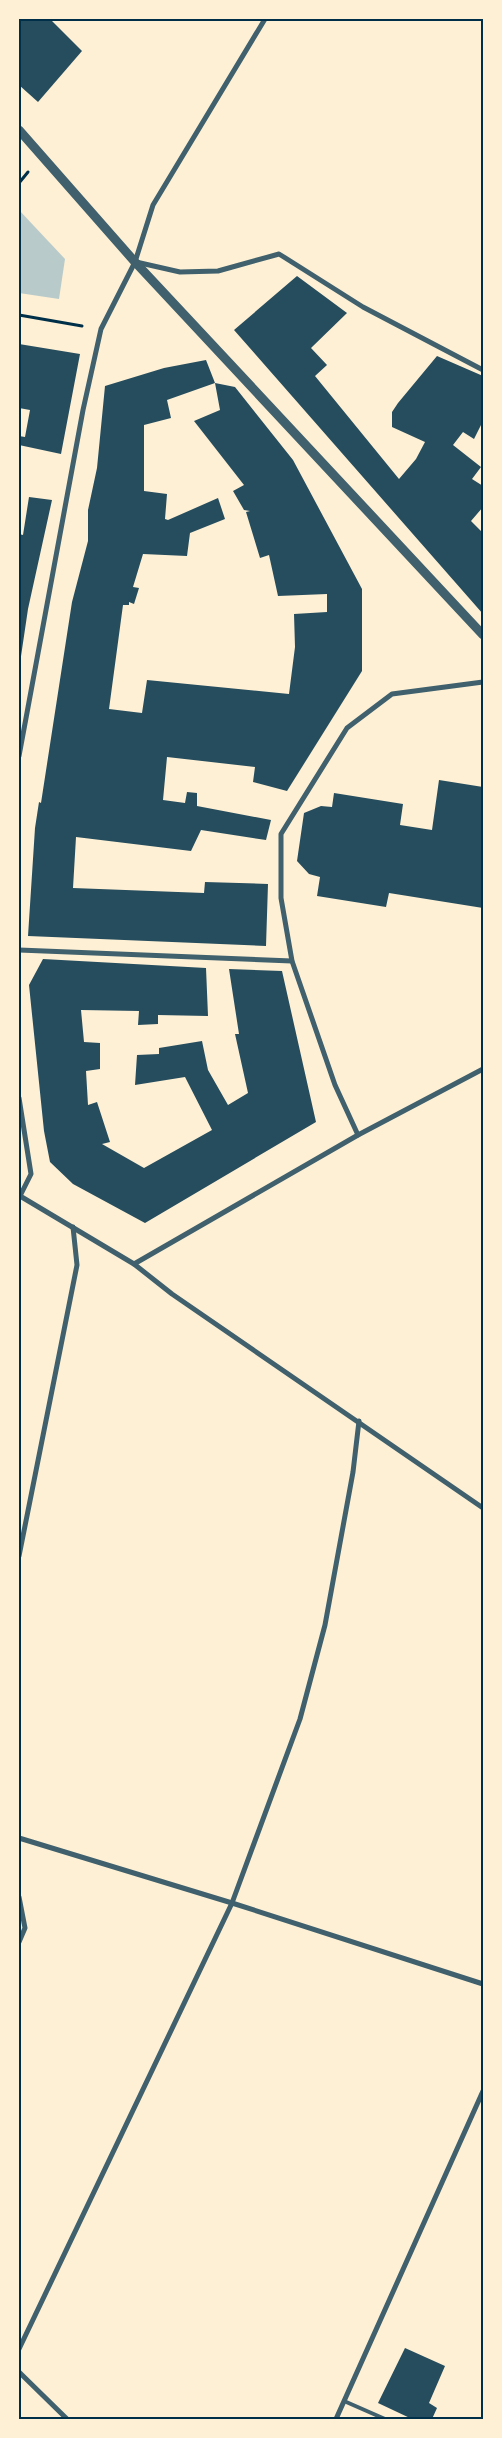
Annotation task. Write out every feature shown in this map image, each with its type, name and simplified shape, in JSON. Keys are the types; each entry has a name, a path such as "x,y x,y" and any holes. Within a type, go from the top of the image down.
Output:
{"street":[{"path":"19,756 82,410 101,329 135,262 153,205 266,19"},
{"path":"19,130 135,262 483,635"},
{"path":"135,262 180,272 218,271 279,254 363,307 483,370"},
{"path":"358,1135 335,1085 292,961 281,898 281,834 346,728 392,694 483,682"},
{"path":"19,950 292,961"},
{"path":"134,1264 358,1135 483,1069"},
{"path":"19,1098 31,1174 20,1196 134,1264 172,1294 483,1508"},
{"path":"19,1556 77,1265 73,1227"},
{"path":"19,2349 232,1903 300,1719 325,1625 353,1472 358,1421"},
{"path":"19,1838 232,1903 483,1984"},
{"path":"19,1897 25,1928 19,1942"},
{"path":"336,2419 483,2091"},
{"path":"19,2372 67,2419"}],"lane":[{"path":"344,2401 384,2419"}],"path":[{"path":"19,315 101,329"}],"shaded area":[{"path":"19,210 65,259 59,299 19,293"}],"building":[{"path":"19,19 50,19 82,51 38,102 19,85"},
{"path":"297,276 347,313 311,348 327,365 315,376 399,479 416,459 425,442 392,427 392,412 398,403 437,356 483,376 483,421 474,439 463,432 453,445 481,467 472,479 483,486 483,507 471,521 483,533 483,614 234,330"},
{"path":"19,344 80,354 61,454 19,445 19,436 25,437 30,410 19,408"},
{"path":"206,360 215,383 235,387 293,460 362,589 362,671 287,791 253,782 255,767 167,757 163,800 185,803 187,792 197,793 197,806 271,820 266,840 201,830 191,851 76,837 73,888 204,893 205,882 268,884 266,946 28,936 35,828 39,802 41,803 72,602 88,541 88,510 97,468 105,386 164,368","holes":["215,383 220,410 194,421 244,485 233,491 244,510 250,511 246,512 260,558 269,555 278,596 327,594 327,612 294,614 295,647 289,694 147,680 142,713 109,709 123,605 129,605 129,602 134,604 139,588 133,587 143,554 187,556 190,533 225,519 218,498 168,520 165,519 167,494 144,491 144,425 171,418 167,400"]},
{"path":"29,497 52,500 28,609 20,663 19,534 23,535"},
{"path":"439,780 483,787 483,908 389,893 386,907 317,896 320,877 309,874 297,861 304,813 321,806 332,807 334,793 403,804 400,825 432,830"},
{"path":"43,959 206,968 208,1016 158,1015 158,1024 138,1025 139,1011 81,1010 84,1042 100,1043 100,1069 86,1071 88,1105 97,1102 110,1142 102,1144 144,1168 212,1130 185,1077 135,1085 137,1055 159,1054 159,1048 202,1041 208,1070 228,1105 248,1093 235,1034 239,1034 229,969 282,971 316,1122 145,1223 73,1184 50,1162 44,1131 29,985"},
{"path":"405,2348 445,2366 429,2403 437,2408 432,2419 412,2419 378,2403"}]}
